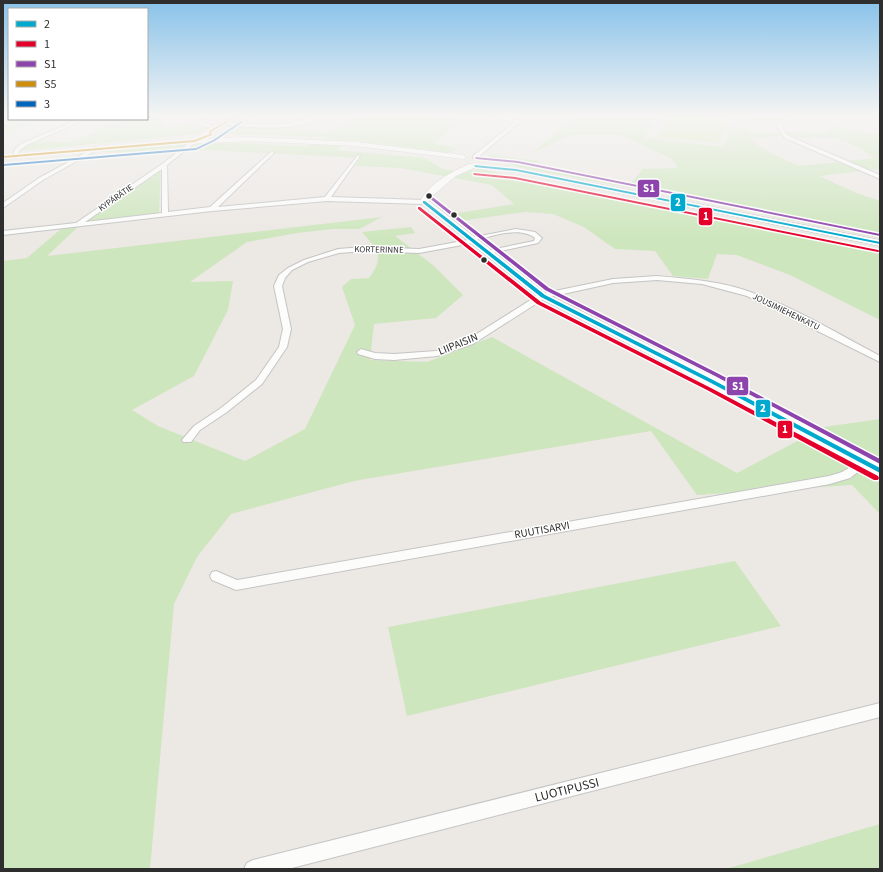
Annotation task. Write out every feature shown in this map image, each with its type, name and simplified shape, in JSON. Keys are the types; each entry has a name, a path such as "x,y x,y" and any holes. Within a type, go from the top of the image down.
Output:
{"street":[{"path":"3,157 17,156"},
{"path":"3,206 40,179 84,156"},
{"name":"KYPÄRÄTIE","path":"76,225 176,156"},
{"path":"212,209 268,156"},
{"path":"327,199 358,156"},
{"path":"442,156 473,166 503,168"},
{"path":"458,160 476,156 484,160 484,162 503,168 880,243"},
{"path":"830,156 880,177"},
{"path":"453,174 458,160"},
{"path":"424,202 426,197 453,174 484,162"},
{"path":"164,165 164,215"},
{"path":"3,233 212,209 327,199 424,202 544,296 713,382 880,471"},
{"name":"KORTERINNE","path":"188,440 197,428 224,410 259,382 283,347 287,329 278,286 282,277 290,269 306,261 338,251 364,249 419,251 520,231 531,232 538,238 536,242 487,252"},
{"name":"JOUSIMIEHENKATU","path":"544,296 629,279 657,278 702,282 735,290 764,300 880,359"},
{"name":"LIIPAISIN","path":"361,352 375,356 394,357 416,356 449,350 470,342 544,296"},
{"name":"RUUTISARVI","path":"216,576 236,585 814,483 846,475 864,462"},
{"name":"LUOTIPUSSI","path":"254,869 880,710"}],"green space":[{"path":"315,156 399,156 425,158 443,169 465,172 480,169 630,203 880,253 880,320 790,275 737,255 717,254 708,279 673,276 655,251 615,249 584,227 553,214 525,212 460,221 458,213 514,204 492,185 401,168 355,166 360,158"},
{"path":"488,156 539,161 532,166 631,183 643,169 678,168 672,159 665,156 777,156 798,166 839,162 861,171 819,176 859,194 880,201 880,238 664,194 523,168 498,161"},
{"path":"871,156 880,156 880,169 869,170 847,161 875,158"},
{"path":"161,168 159,214 84,223"},
{"path":"382,217 359,229 333,229 297,233 247,242 190,282 233,281 228,310 194,376 132,410 158,426 245,461 305,429 355,325 342,287 351,279 369,278 377,264 378,254 362,232 411,227 415,233 395,236 434,266 463,295 436,318 374,324 370,360 427,362 492,337 737,473 824,427 880,419 880,514 852,485 697,495 651,431 354,481 231,514 197,557 174,604 150,869 3,869 3,261 27,258 62,228 79,226 47,256"},
{"path":"735,561 781,626 407,716 388,627"},
{"path":"880,824 880,869 726,869"}],"transit line":[{"name":"S5","path":"3,157 19,156"},
{"name":"3","path":"4,165 116,156"},
{"name":"S1","path":"476,158 518,162 880,235"},
{"name":"2","path":"475,166 516,170 880,243"},
{"name":"1","path":"474,174 515,178 878,251"},
{"name":"S1","path":"429,196 547,289 717,375 880,462"},
{"name":"2","path":"424,202 543,296 713,382 880,471"},
{"name":"1","path":"419,208 539,303 709,389 876,478"}]}
